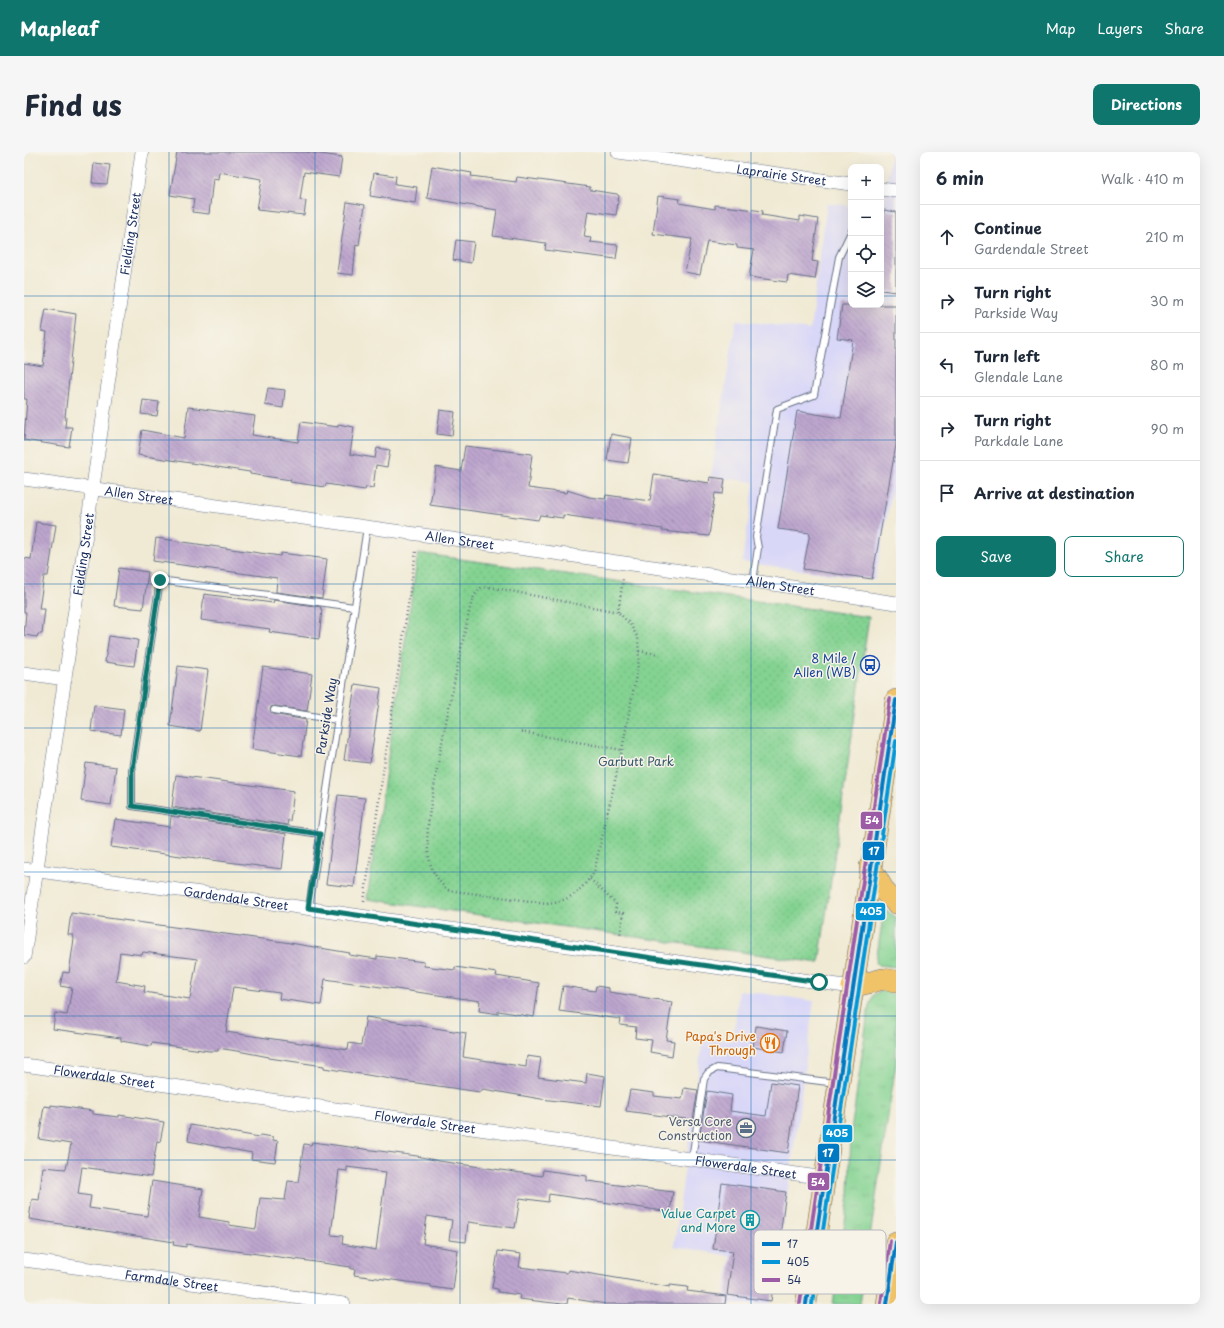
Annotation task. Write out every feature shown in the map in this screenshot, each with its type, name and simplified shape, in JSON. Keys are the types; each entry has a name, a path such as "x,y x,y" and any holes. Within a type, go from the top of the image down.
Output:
{"highway":[{"path":"817,1230 852,987 896,700"},
{"path":"870,866 885,892 896,903"},
{"path":"852,987 883,979 896,981"},
{"path":"887,1304 896,1242"},
{"path":"806,1304 808,1294"}],"street":[{"name":"Fielding Street","path":"24,956 30,870 65,679 142,152"},
{"name":"Laprairie Street","path":"618,152 848,184"},
{"path":"884,189 896,191"},
{"name":"Allen Street","path":"24,479 753,580 896,603"},
{"path":"24,673 65,679"},
{"name":"Gardendale Street","path":"30,870 308,908 852,987"},
{"name":"Flowerdale Street","path":"24,1065 825,1178"},
{"name":"Farmdale Street","path":"24,1260 344,1304"}],"lane":[{"path":"753,580 758,548 756,537 776,409 814,395 839,257 849,236"},
{"name":"Parkside Way","path":"308,908 367,527"},
{"path":"320,834 132,806 132,770 160,580 354,607"},
{"path":"274,710 337,720"},
{"path":"692,1159 704,1079 708,1073 717,1068 839,1083"}],"path":[{"path":"364,901 416,551"},
{"path":"618,612 623,579"},
{"path":"490,587 618,612 630,624 638,638 639,651 622,750 594,872 584,888 560,902 546,903 447,890 437,880 430,861 428,835 446,721 470,608 474,596 481,588 490,587"},
{"path":"639,651 657,654"},
{"path":"521,732 622,750"},
{"path":"590,879 616,904 615,912 624,913 620,936"}],"shaded area":[{"path":"891,152 896,152 896,467 875,580 742,562 754,482 711,476 736,320 810,330 827,203 848,206 848,308 884,308 884,203"},
{"path":"739,990 814,1001 782,1230 754,1230 754,1294 772,1294 770,1304 723,1304 731,1256 674,1246 703,1037 733,1041"}],"green space":[{"name":"Garbutt Park","path":"418,553 869,617 819,963 367,899"},
{"path":"884,909 896,917 896,967 878,965 876,962"},
{"path":"881,991 887,991 896,996 896,1063 871,1230 844,1230 849,1195 851,1131 869,1006 873,995"},
{"path":"834,1294 861,1294 860,1304 833,1304"}],"building":[{"path":"177,152 306,152 342,157 339,177 304,172 300,200 306,201 304,215 257,210 262,179 219,172 218,179 213,178 209,214 192,212 194,199 170,195"},
{"path":"94,163 110,165 107,184 92,183"},
{"path":"432,166 472,173 471,176 516,182 517,177 590,187 590,190 617,194 619,196 616,215 588,211 584,237 591,238 590,242 618,245 616,259 545,250 546,243 493,236 497,210 427,198"},
{"path":"374,173 396,176 395,184 417,187 415,203 370,196"},
{"path":"658,196 680,199 679,203 715,209 715,205 763,211 762,215 800,221 800,216 818,219 812,261 818,262 815,279 788,275 787,282 749,277 754,250 737,248 737,245 707,241 700,275 685,272 692,239 653,234"},
{"path":"347,202 365,205 359,245 356,244 353,275 337,273"},
{"path":"884,210 896,212 896,292 884,290"},
{"path":"456,240 474,242 471,263 453,260"},
{"path":"842,305 848,305 848,308 884,308 884,305 896,305 896,445 872,579 803,569 810,533 778,529 797,411 841,418 853,340 837,338"},
{"path":"46,309 76,314 65,417 65,427 72,427 69,447 24,440 27,399 24,399 24,363 43,366 47,332 42,331"},
{"path":"268,388 285,390 283,408 265,405"},
{"path":"143,400 159,402 157,416 141,414"},
{"path":"188,407 255,416 252,435 298,442 301,422 338,427 338,424 354,427 350,454 375,458 377,448 390,450 387,467 376,465 373,488 366,487 365,490 326,484 325,487 290,482 291,480 250,474 250,472 138,455 142,430 184,438"},
{"path":"440,410 455,412 452,436 437,434"},
{"path":"611,434 632,438 628,463 607,460"},
{"path":"465,446 532,454 528,488 566,493 567,490 589,497 605,499 606,495 650,501 654,474 709,483 710,477 725,479 723,494 715,493 709,536 662,531 663,529 563,515 563,518 540,515 538,520 430,505 436,467 461,471"},
{"path":"36,522 56,525 48,576 44,576 39,609 45,609 42,634 38,634 37,637 24,635 26,612 24,612 24,558 31,559"},
{"path":"156,538 280,556 281,553 327,559 322,598 276,592 277,578 153,561"},
{"path":"119,568 148,572 143,609 114,606"},
{"path":"204,594 273,603 274,600 321,607 319,639 269,632 270,629 201,620"},
{"path":"109,636 138,640 134,666 105,662"},
{"path":"178,666 208,670 200,731 170,726"},
{"path":"263,667 312,674 307,711 275,706 271,707 270,710 273,714 306,720 301,756 252,749"},
{"path":"355,684 381,688 370,763 344,760"},
{"path":"94,705 124,709 121,735 91,731"},
{"path":"86,763 116,767 111,805 81,801"},
{"path":"176,775 294,791 290,821 288,820 287,825 172,807"},
{"path":"338,795 365,798 354,887 326,884"},
{"path":"171,816 286,834 282,869 111,847 115,819 170,827"},
{"path":"71,913 284,942 377,959 377,956 424,962 424,966 455,970 455,967 497,973 496,976 539,983 534,1017 498,1011 498,1014 479,1011 480,1001 325,979 321,1005 279,999 280,993 233,987 226,1032 348,1050 349,1043 361,1045 366,1017 466,1033 463,1057 526,1067 527,1056 541,1058 538,1077 586,1083 587,1073 605,1076 601,1106 541,1099 483,1089 480,1092 410,1082 324,1068 324,1066 269,1058 218,1048 218,1051 209,1051 152,1043 151,1046 121,1041 121,1038 53,1029 55,1013 67,1015 72,988 60,986 63,972 69,973 74,939 73,935 68,935","holes":["120,952 142,955 143,952 197,959 190,999 144,992 145,986 116,981"]},
{"path":"563,986 595,991 596,986 609,988 609,992 672,1002 666,1040 674,1041 672,1056 650,1052 652,1040 635,1038 636,1027 620,1025 621,1019 559,1011"},
{"name":"Papa's Drive Through","path":"756,1026 787,1031 784,1052 753,1047"},
{"name":"Versa Core Construction","path":"771,1082 798,1086 788,1153 699,1140 707,1091 732,1095 730,1111 766,1116"},
{"path":"684,1088 698,1090 693,1120 626,1111 630,1090 654,1093 654,1096 682,1099"},
{"path":"51,1105 93,1111 93,1114 119,1117 119,1115 164,1122 160,1142 157,1141 151,1177 82,1167 78,1194 91,1196 89,1208 147,1216 152,1181 203,1189 199,1217 229,1222 229,1225 256,1229 260,1198 285,1200 288,1181 298,1182 304,1144 311,1145 312,1142 417,1156 439,1161 542,1176 543,1170 587,1176 587,1181 673,1192 670,1212 549,1194 548,1202 520,1198 515,1228 468,1222 466,1242 449,1240 452,1220 427,1216 423,1244 458,1250 453,1290 431,1287 431,1285 354,1275 355,1269 351,1269 351,1267 186,1244 186,1247 173,1245 174,1242 29,1219 32,1199 39,1200 43,1167 66,1169 71,1144 39,1139 44,1106 51,1107","holes":["347,1167 386,1172 376,1250 342,1244 343,1236 331,1235 339,1170 347,1171"]},
{"path":"190,1125 259,1137 260,1135 273,1137 273,1140 278,1141 275,1162 251,1159 252,1153 188,1141"},
{"name":"Value Carpet and More","path":"722,1183 786,1192 781,1230 754,1230 754,1294 772,1294 771,1301 727,1295 733,1251 713,1249"},
{"path":"498,1251 521,1254 519,1267 567,1273 568,1270 670,1287 670,1285 688,1287 687,1291 726,1296 725,1304 606,1304 568,1298 567,1304 562,1304 519,1299 520,1295 498,1292 498,1289 492,1288"}],"transit line":[{"name":"54","path":"811,1230 890,699"},
{"name":"17","path":"817,1230 896,700"},
{"name":"405","path":"823,1230 896,741"},
{"name":"54","path":"886,1269 890,1241"},
{"name":"17","path":"887,1304 896,1242"},
{"name":"54","path":"800,1303 801,1294"},
{"name":"17","path":"806,1304 807,1294"},
{"name":"405","path":"812,1304 813,1294"},
{"name":"54","path":"881,1303 882,1294"}],"place":[{"name":"8 Mile / Allen (WB)","path":"870,665"},
{"name":"Papa's Drive Through","path":"770,1043"},
{"name":"Versa Core Construction","path":"746,1128"},
{"name":"Value Carpet and More","path":"750,1220"}],"route":[{"path":"160,580 132,770 132,806 320,834 308,908 819,982"}]}
